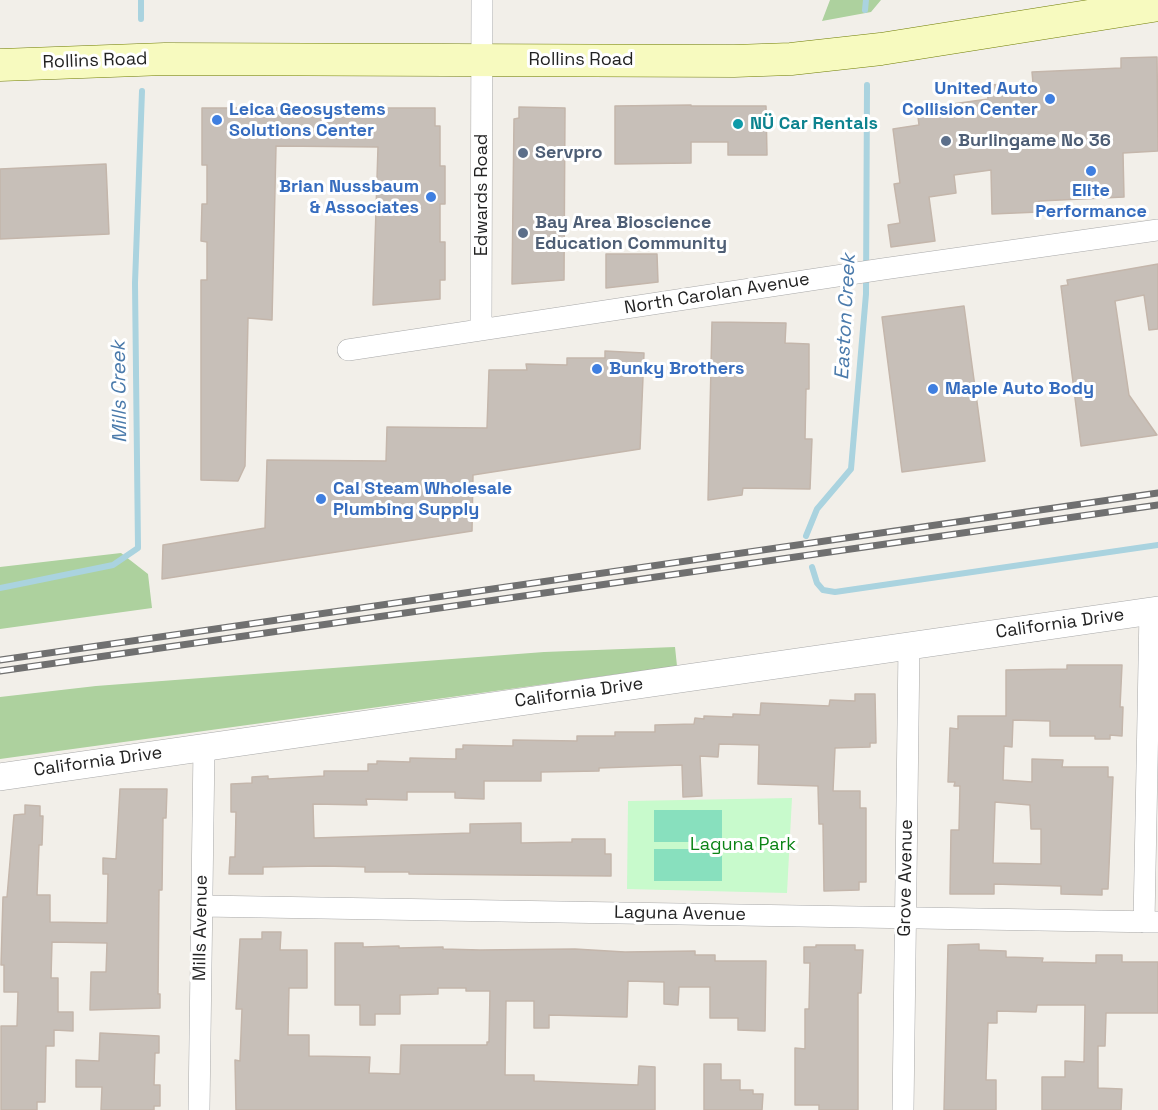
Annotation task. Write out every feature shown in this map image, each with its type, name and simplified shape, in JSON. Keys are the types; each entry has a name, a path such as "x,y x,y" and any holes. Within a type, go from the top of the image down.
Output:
{"main road":[{"name":"Rollins Road","path":"0,65 165,59 734,61 882,49 1158,5"}],"street":[{"name":"Edwards Road","path":"481,330 482,0"},
{"name":"North Carolan Avenue","path":"348,350 841,275 1158,230"},
{"name":"California Drive","path":"0,777 1154,611"},
{"path":"1151,922 1154,611"},
{"name":"Grove Avenue","path":"903,1110 909,646"},
{"name":"Mills Avenue","path":"199,1110 204,747"},
{"name":"Laguna Avenue","path":"202,906 1151,922"}],"green space":[{"path":"830,0 881,0 871,12 822,21"},
{"path":"121,553 148,574 152,608 0,629 0,567"},
{"path":"675,647 677,666 0,759 0,697 96,686 544,652"},
{"name":"Laguna Park","path":"792,798 787,893 627,889 628,801"},
{"path":"654,810 722,810 722,842 654,842"},
{"path":"654,849 722,849 722,881 654,881"}],"building":[{"path":"1157,57 1158,151 1123,153 1124,197 1039,201 1039,212 992,214 991,170 954,175 956,193 929,197 935,241 891,247 888,225 900,223 894,184 900,183 893,129 919,125 917,109 988,99 987,85 1033,83 1032,72 1121,68 1121,58"},
{"path":"615,106 766,106 767,155 728,155 728,142 691,142 691,163 615,164"},
{"path":"519,107 565,108 564,280 512,284 514,119 519,118"},
{"path":"202,108 435,108 435,126 440,126 440,166 445,166 445,204 440,204 440,242 445,242 445,280 440,280 440,299 373,305 378,147 276,146 272,320 248,318 245,466 238,481 201,480 201,280 207,280 207,242 201,241 202,204 207,204 207,165 202,165"},
{"path":"106,164 109,234 0,239 0,169"},
{"path":"606,254 657,254 658,282 606,288"},
{"path":"1158,264 1158,329 1149,330 1144,295 1115,301 1129,395 1157,435 1081,446 1061,286 1068,285 1067,280"},
{"name":"Maple Auto Body","path":"964,306 985,461 902,472 882,317"},
{"path":"712,322 786,323 785,343 809,344 809,389 806,389 805,439 812,439 810,489 743,488 742,495 708,500"},
{"path":"605,351 644,353 640,449 473,475 472,531 162,579 163,545 265,528 267,460 386,461 387,427 487,428 489,370 527,370 526,364 567,365 567,358 605,358"},
{"path":"1067,665 1122,665 1120,707 1123,707 1122,736 1110,735 1110,739 1095,739 1095,736 1050,736 1050,721 1013,720 1012,747 1004,746 1003,780 1032,782 1032,759 1063,760 1062,767 1108,767 1108,777 1113,777 1108,889 1102,889 1102,895 1061,894 1061,886 994,884 994,894 950,894 951,830 959,830 960,786 954,786 955,782 948,782 950,728 958,729 958,716 1006,716 1006,670 1067,669","holes":["995,802 1030,805 1031,829 1041,829 1041,864 993,863"]},
{"path":"855,694 875,694 876,743 870,743 870,747 835,748 833,791 860,791 860,808 866,808 866,882 859,882 859,890 824,891 823,824 819,824 818,786 758,784 759,745 719,744 718,757 700,756 702,796 683,797 682,765 599,768 599,771 541,772 541,781 484,781 484,799 455,798 455,792 407,792 407,800 366,799 367,805 313,804 314,838 470,833 470,824 521,823 521,843 605,839 605,854 611,854 611,876 409,874 409,872 365,872 365,867 324,866 263,867 263,874 229,874 230,857 235,857 236,812 231,812 231,784 252,783 252,777 268,776 268,779 324,776 324,771 368,771 368,764 377,764 377,761 410,762 410,758 456,759 456,749 463,749 463,745 513,746 513,740 577,741 577,736 615,736 615,732 655,732 655,725 694,724 695,718 704,719 704,716 760,715 761,703 829,706 830,700 855,701"},
{"path":"120,789 167,789 166,818 163,818 162,890 159,890 158,994 160,994 160,1008 90,1010 91,972 106,972 107,943 52,942 51,978 58,978 58,1012 73,1012 73,1031 54,1030 54,1046 46,1046 45,1102 37,1102 37,1110 1,1110 1,1026 17,1026 18,992 4,992 4,965 1,965 3,897 7,897 14,815 25,814 25,805 40,806 40,816 43,816 37,895 50,895 50,922 107,923 108,874 103,874 103,858 116,859"},
{"path":"262,932 281,932 280,950 307,950 307,988 289,988 288,1035 309,1035 309,1056 370,1057 369,1073 400,1074 401,1045 487,1045 489,1042 490,991 438,988 438,994 400,995 400,1014 375,1014 375,1025 360,1025 360,1005 335,1005 335,943 363,943 363,947 443,947 443,949 480,950 695,951 695,955 715,955 715,961 766,961 765,1031 738,1030 738,1018 710,1018 710,987 679,987 678,1005 664,1004 664,982 628,981 627,1017 549,1015 549,1028 534,1028 534,1001 506,1001 505,1075 534,1075 534,1081 638,1085 639,1066 655,1067 655,1110 236,1110 235,1060 240,1061 242,1009 236,1009 240,939 262,939"},
{"path":"979,944 979,950 1006,951 1006,957 1043,958 1042,962 1096,963 1096,955 1122,955 1122,962 1158,962 1158,1013 1106,1013 1105,1046 1098,1046 1098,1088 1122,1089 1121,1110 1042,1110 1042,1077 1065,1077 1065,1061 1084,1062 1085,1005 1037,1005 1036,1012 997,1011 997,1023 988,1023 986,1080 996,1080 996,1110 944,1110 948,945"},
{"path":"816,945 855,945 855,950 863,950 861,993 858,993 858,1110 819,1110 819,1105 795,1105 795,1048 805,1049 805,1009 809,1009 810,963 804,963 804,947 816,947"},
{"path":"100,1033 159,1036 159,1053 155,1053 154,1085 160,1085 160,1106 154,1106 154,1110 101,1110 102,1087 76,1087 76,1060 99,1061"},
{"path":"704,1064 721,1064 721,1080 740,1080 740,1090 753,1090 753,1094 763,1094 762,1110 704,1110"}],"waterway":[{"name":"Mills Creek","path":"141,0 141,19"},
{"name":"Easton Creek","path":"865,10 866,0"},
{"name":"Easton Creek","path":"806,536 817,509 851,469 866,294 867,85"},
{"name":"Mills Creek","path":"0,588 113,565 138,548 135,283 142,91"},
{"name":"Easton Creek","path":"812,567 817,583 823,590 835,592 1158,545"}],"railway":[{"path":"0,660 1158,493"},
{"path":"0,671 1158,505"}],"place":[{"name":"United Auto Collision Center","path":"1050,99"},
{"name":"Leica Geosystems Solutions Center","path":"217,120"},
{"name":"NÜ Car Rentals","path":"738,124"},
{"name":"Burlingame No 36","path":"946,141"},
{"name":"Servpro","path":"523,153"},
{"name":"Elite Performance","path":"1091,171"},
{"name":"Brian Nussbaum & Associates","path":"431,197"},
{"name":"Bay Area Bioscience Education Community","path":"523,233"},
{"name":"Bunky Brothers","path":"597,369"},
{"name":"Maple Auto Body","path":"933,389"},
{"name":"Cal Steam Wholesale Plumbing Supply","path":"321,499"}]}
